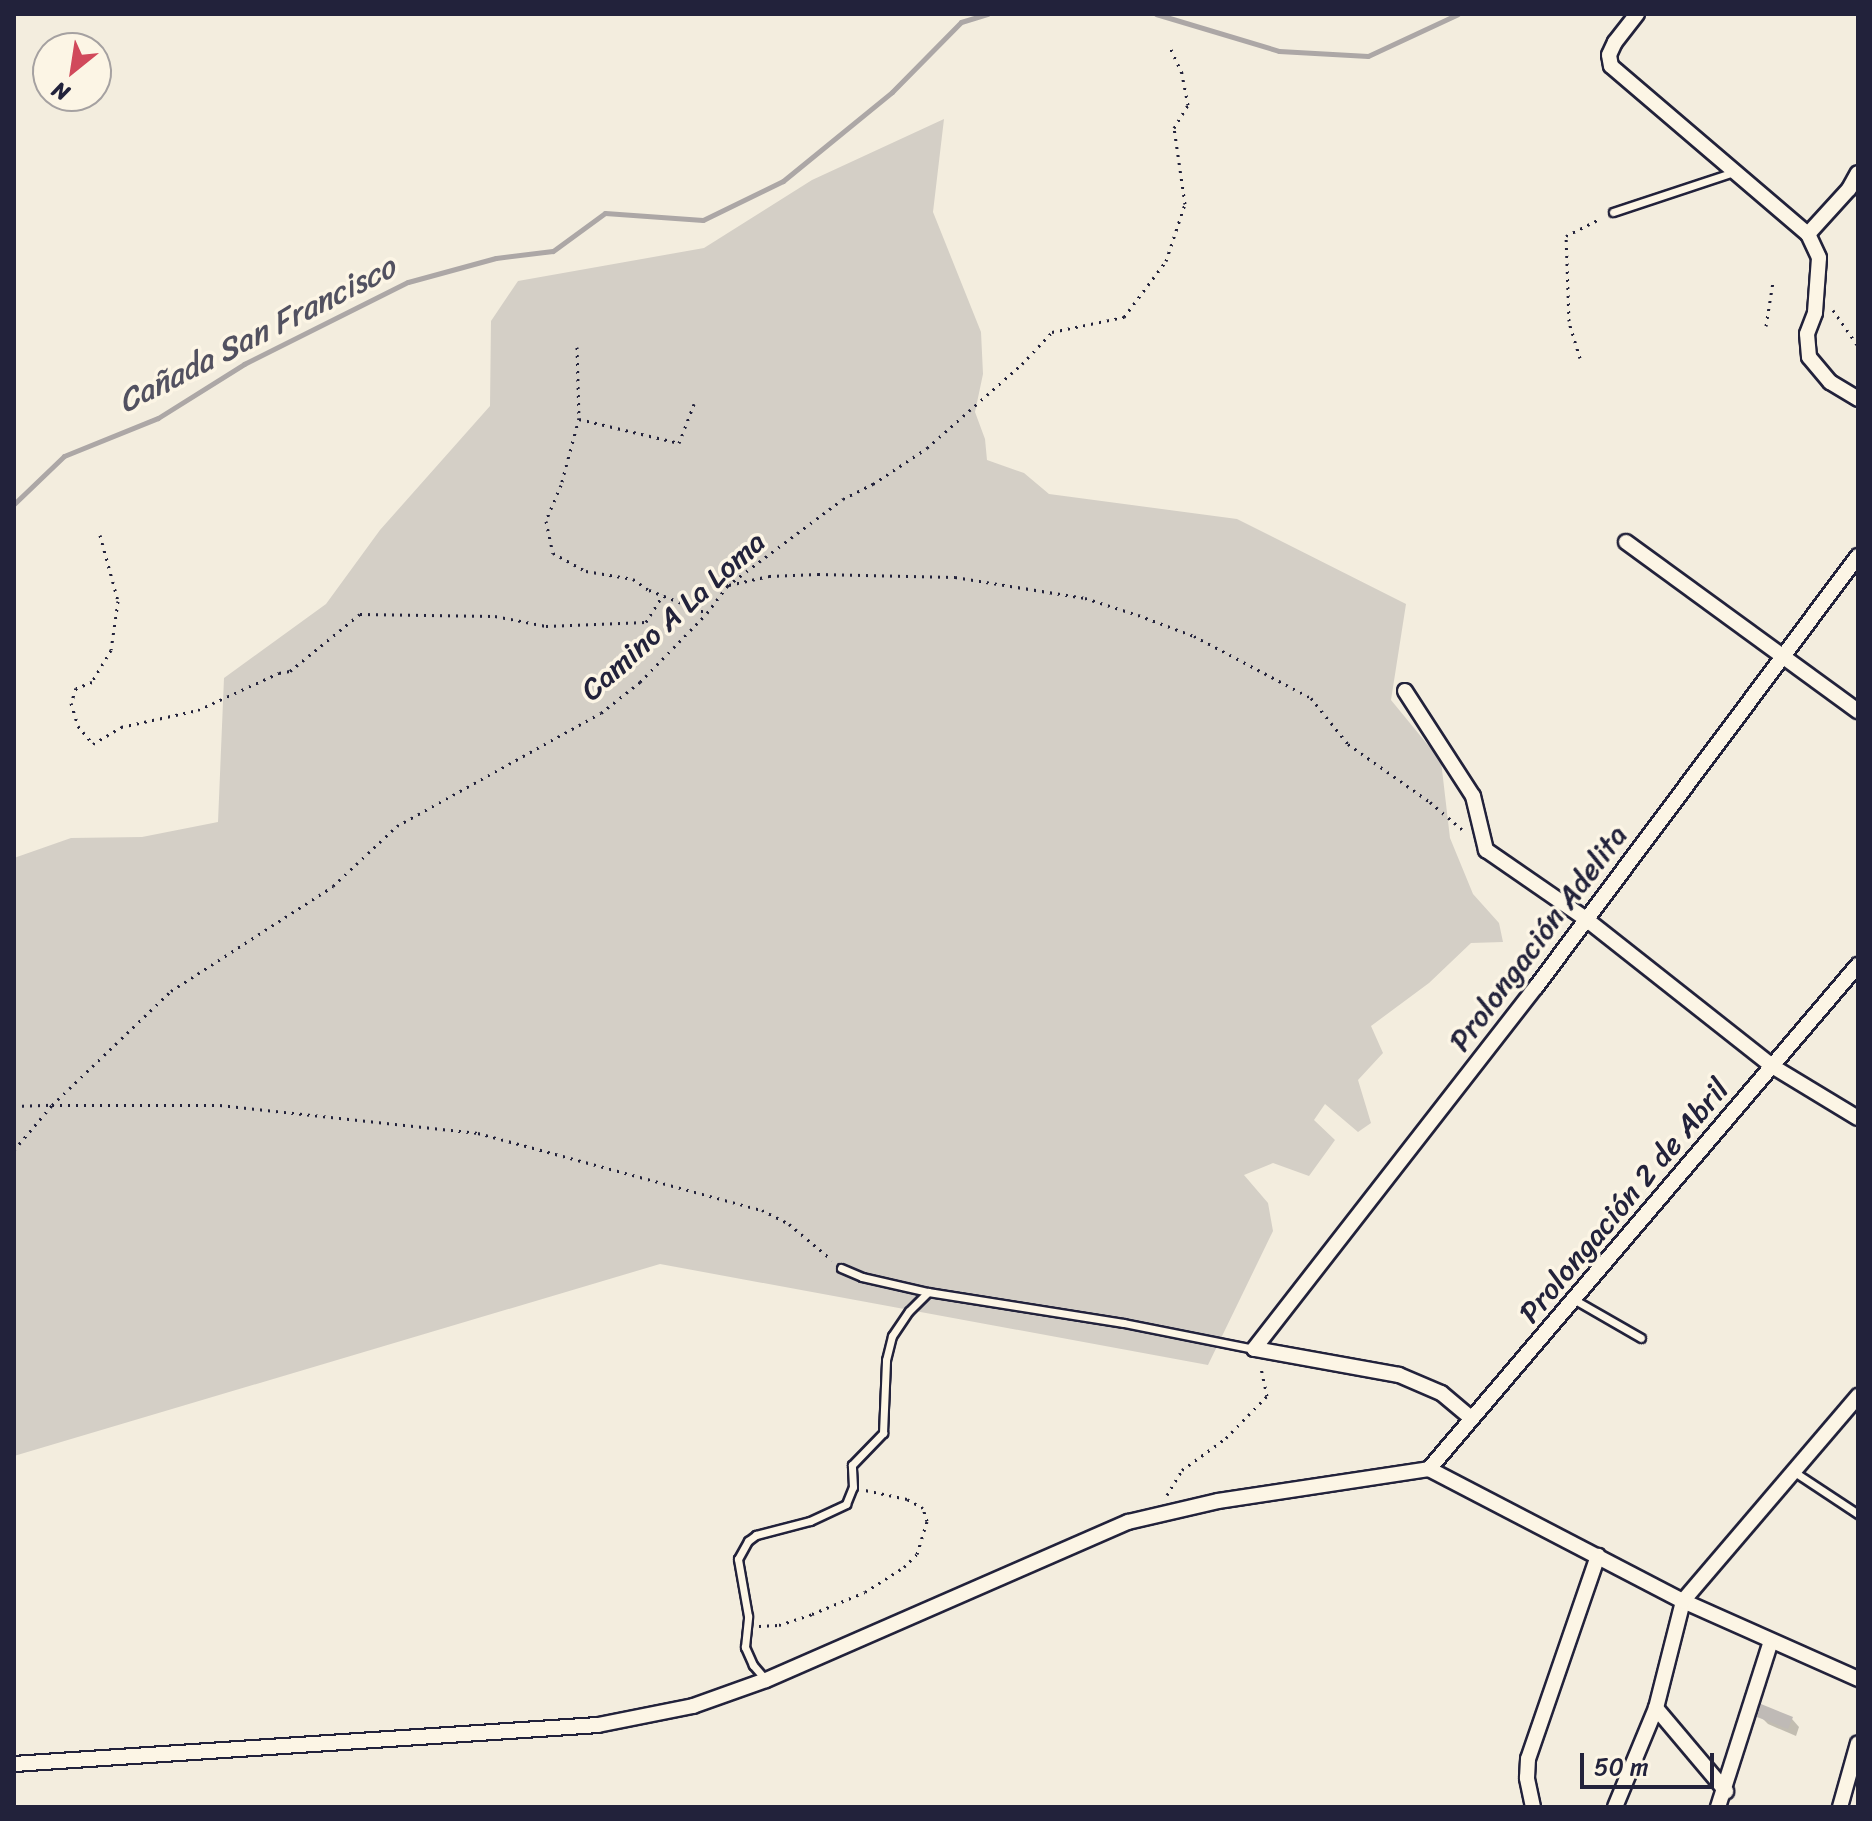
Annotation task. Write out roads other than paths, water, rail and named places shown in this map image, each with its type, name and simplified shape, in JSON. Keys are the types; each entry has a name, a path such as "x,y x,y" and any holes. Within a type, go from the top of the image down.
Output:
{"street":[{"path":"1637,14 1615,42 1609,55 1611,66 1808,234 1819,258 1815,313 1807,334 1809,357 1830,382 1858,399"},
{"path":"1808,234 1849,189 1858,173"},
{"path":"1626,542 1858,711"},
{"name":"Prolongación Adelita","path":"1254,1349 1586,919 1858,556"},
{"path":"1405,691 1473,796 1486,850 1586,919 1772,1066 1858,1118"},
{"name":"Prolongación 2 de Abril","path":"1429,1469 1858,965"},
{"path":"1254,1349 1399,1375 1441,1393 1471,1418"},
{"path":"1615,1807 1656,1708 1683,1601 1858,1396"},
{"path":"14,1764 598,1725 693,1706 766,1680 1128,1522 1168,1510 1429,1469 1683,1601 1858,1679"},
{"path":"1533,1807 1527,1778 1528,1759 1598,1556"},
{"path":"1718,1807 1726,1791 1771,1641"},
{"path":"1656,1708 1726,1791"},
{"path":"1840,1807 1858,1743"}],"lane":[{"path":"1613,212 1734,172"},
{"path":"841,1268 862,1277 928,1292 1124,1323 1254,1349"},
{"path":"766,1680 747,1653 747,1627 738,1568 748,1541 836,1511 846,1504 853,1487 852,1465 877,1442 885,1425 886,1360 892,1336 909,1311 928,1292"},
{"path":"1575,1300 1641,1338"},
{"path":"1792,1470 1858,1514"}],"waterway":[{"name":"Cañada San Francisco","path":"14,504 64,456 158,418 244,364 408,282 496,258 553,251 605,213 703,220 783,181 892,92 961,22 988,14"},
{"path":"1156,14 1279,51 1368,56 1458,14"}]}
